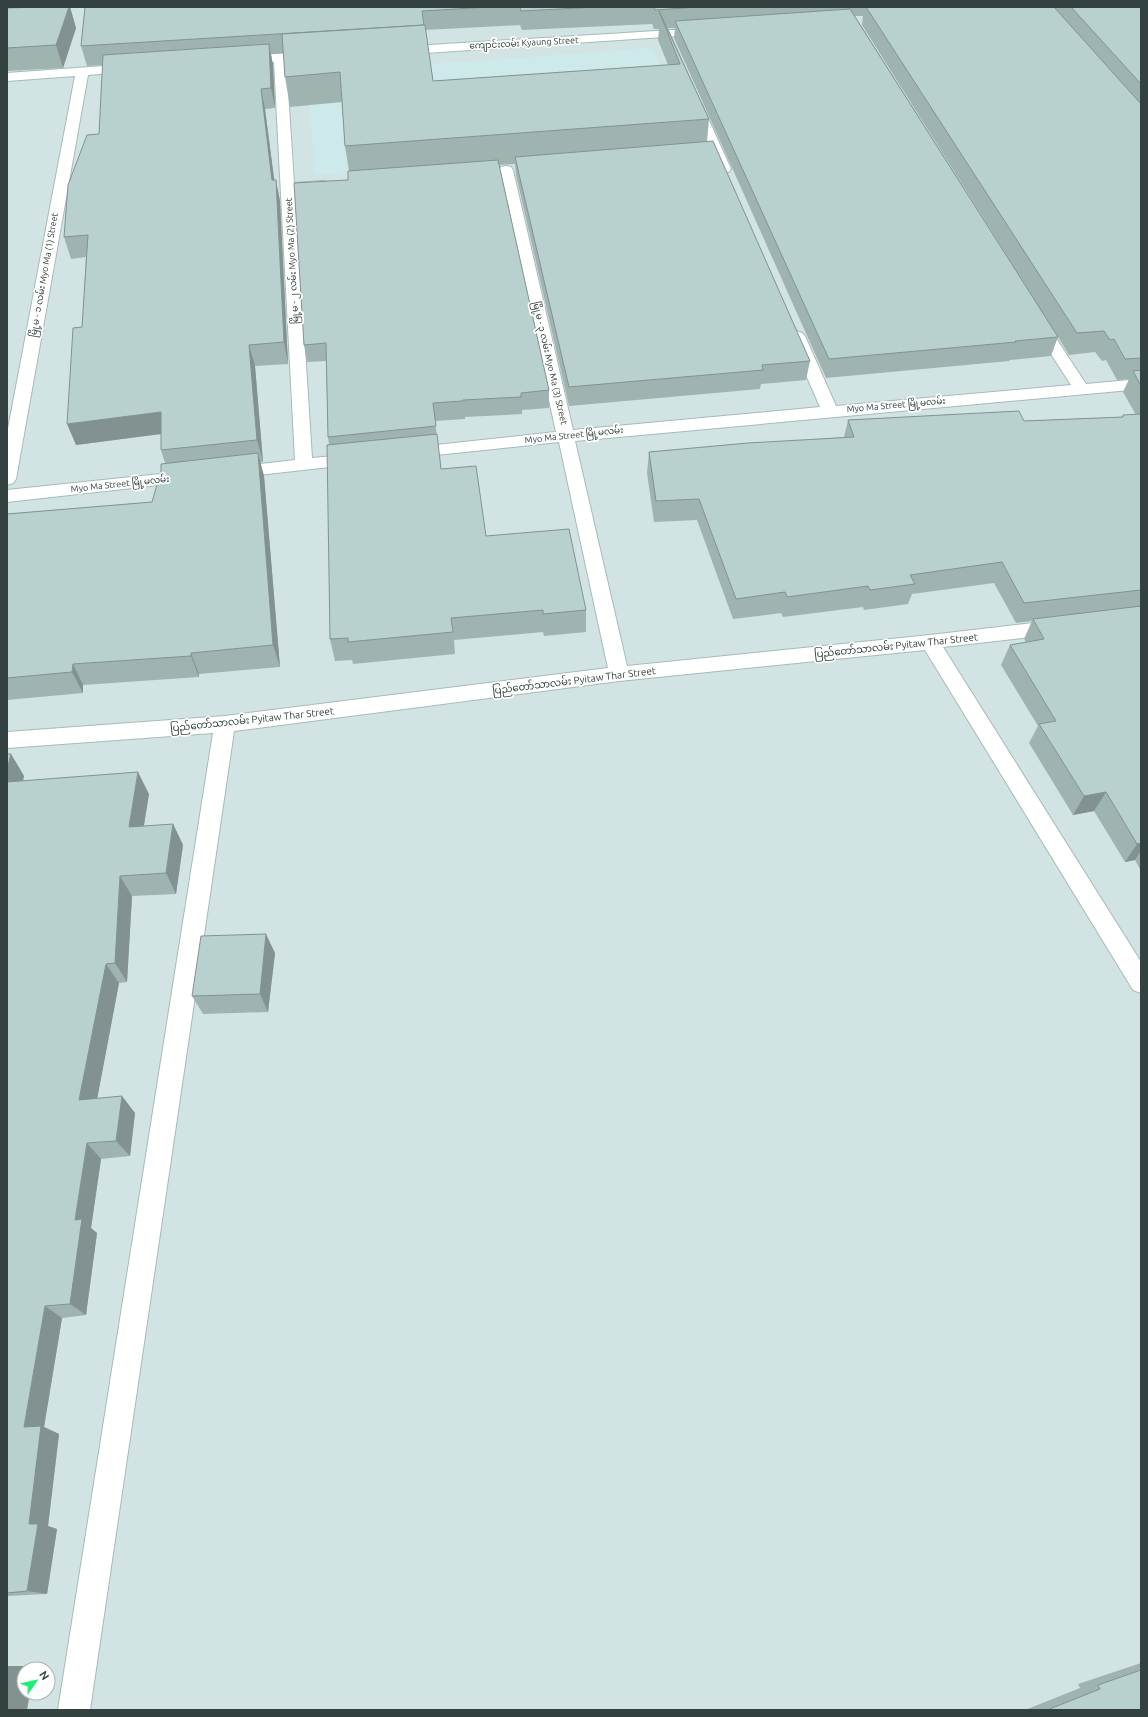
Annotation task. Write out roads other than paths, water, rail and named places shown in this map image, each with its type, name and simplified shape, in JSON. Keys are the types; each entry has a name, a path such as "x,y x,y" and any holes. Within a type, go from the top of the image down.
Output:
{"street":[{"name":"ကျောင်းလမ်း Kyaung Street","path":"382,52 712,31"},
{"path":"665,35 671,49"},
{"path":"232,61 327,55"},
{"name":"မြို့မ - ၂ လမ်း Myo Ma (2) Street","path":"280,58 304,464"},
{"path":"7,77 145,67"},
{"name":"မြို့မ - ၁ လမ်း Myo Ma (1) Street","path":"7,479 82,72"},
{"path":"690,91 729,182"},
{"path":"701,155 717,154"},
{"name":"မြို့မ - ၃ လမ်း Myo Ma (3) Street","path":"506,170 618,674"},
{"path":"288,187 335,184"},
{"path":"1031,309 1081,389"},
{"path":"792,325 830,411"},
{"name":"Myo Ma Street မြို့မလမ်း","path":"392,455 566,436 1141,384"},
{"name":"Myo Ma Street မြို့မလမ်း","path":"7,496 368,457"},
{"name":"ပြည်တော်သာလမ်း Pyitaw Thar Street","path":"7,740 225,724 618,674 930,642 1078,624"},
{"path":"930,642 1141,983"},
{"path":"74,1710 225,724"}]}
